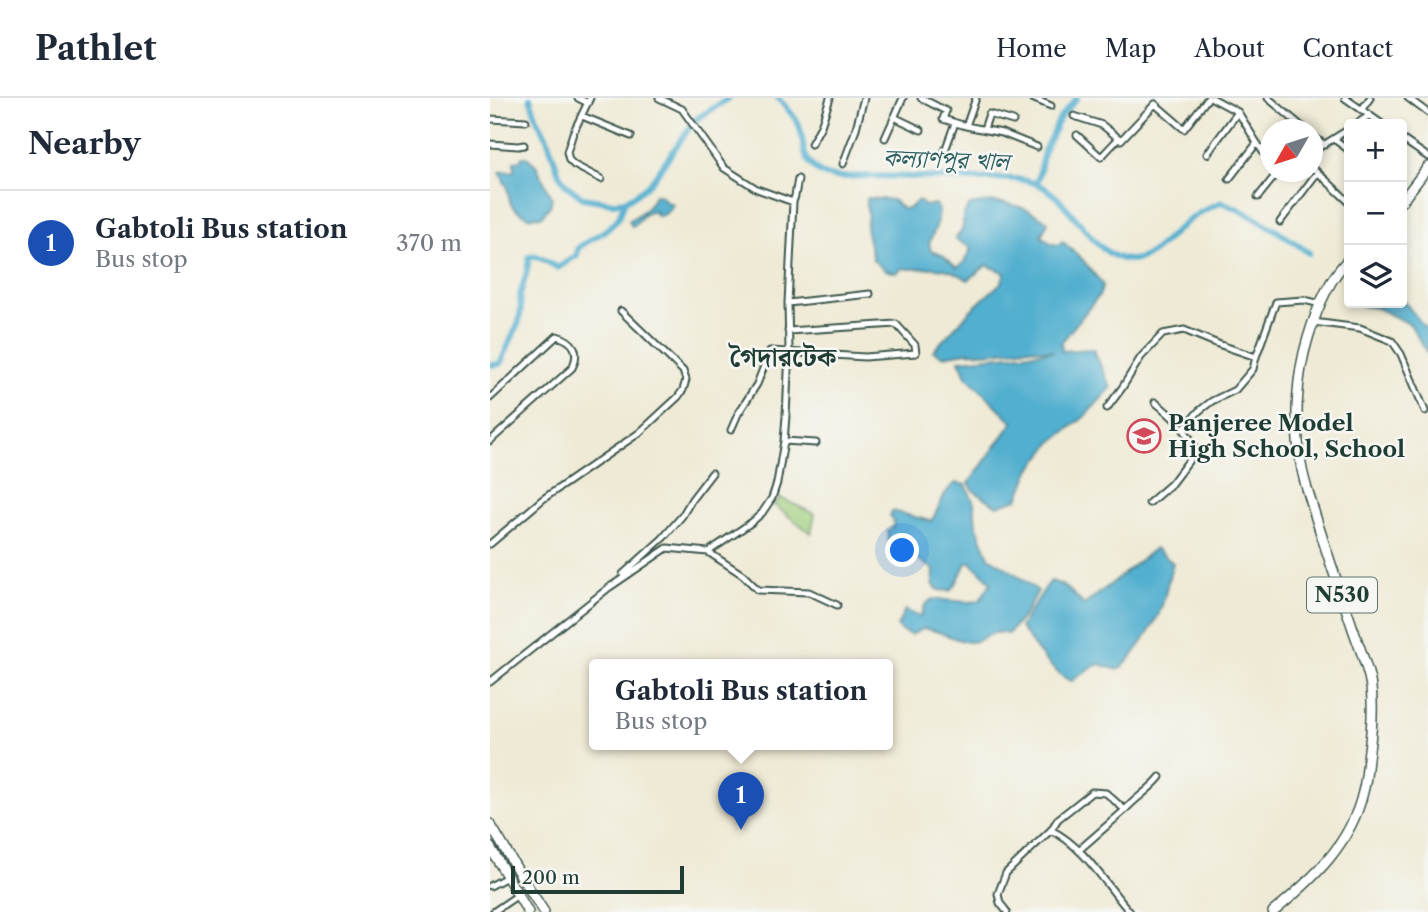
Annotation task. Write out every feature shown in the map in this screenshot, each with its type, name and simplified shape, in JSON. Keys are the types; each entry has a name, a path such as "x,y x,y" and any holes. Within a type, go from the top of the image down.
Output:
{"highway":[{"path":"1407,194 1428,167"},
{"name":"N530","path":"1273,912 1310,881 1347,834 1360,806 1371,736 1370,681 1301,465 1297,412 1302,358 1313,322 1344,264"},
{"path":"490,824 544,912"},
{"path":"490,846 528,912"}],"street":[{"path":"578,98 589,100 573,133 567,152 569,160 601,179"},
{"path":"659,98 681,109 724,168 757,189 793,202"},
{"path":"811,144 821,126 830,98"},
{"path":"843,164 864,98"},
{"path":"885,138 902,98"},
{"path":"921,98 946,111 943,119 1002,133 1037,147"},
{"path":"966,126 976,98"},
{"path":"1032,98 1051,106"},
{"path":"1074,116 1102,125 1121,140 1155,104 1184,129 1210,98 1221,100 1238,112 1260,148"},
{"path":"1268,98 1293,119"},
{"path":"1345,98 1375,119"},
{"path":"1362,109 1370,98"},
{"path":"1408,98 1428,113"},
{"path":"1208,154 1238,112"},
{"path":"984,128 989,114 1013,121"},
{"path":"1364,119 1370,115"},
{"path":"582,116 632,136"},
{"path":"894,117 921,130"},
{"path":"490,119 526,121"},
{"path":"943,156 955,123"},
{"path":"1325,145 1344,132"},
{"path":"1077,135 1101,157 1119,138"},
{"path":"1334,139 1344,146"},
{"path":"1229,179 1256,143"},
{"path":"1407,143 1428,158"},
{"path":"490,144 524,145"},
{"path":"1323,178 1344,197"},
{"path":"708,552 762,513 772,498 777,483 784,440 793,202 798,179"},
{"path":"1258,197 1270,182"},
{"path":"1280,222 1310,182"},
{"path":"788,303 870,294"},
{"path":"1183,429 1212,401 1235,390 1253,369 1276,302 1304,300 1321,304"},
{"path":"490,544 543,499 639,433 683,390 685,380 680,367 621,311"},
{"path":"1313,322 1360,328 1392,341 1401,354 1425,411"},
{"path":"731,430 742,406 757,384 770,351 865,357 916,353 915,345 896,324 788,331"},
{"path":"1107,408 1141,357 1163,334 1184,330 1256,357"},
{"path":"490,397 557,337 566,339 575,348 576,358 572,368 490,441"},
{"path":"1149,503 1171,484 1196,451 1183,429 1155,402"},
{"path":"784,440 816,443"},
{"path":"610,587 663,538 712,473"},
{"path":"490,682 610,587 667,548 708,552 743,575 758,590 809,592 837,605"},
{"path":"1079,850 1151,788 1160,777"},
{"path":"1007,912 1000,903 998,894 1006,873 1051,830 1058,819 1093,792 1106,793 1125,810"},
{"path":"1051,830 1079,850 1129,912"},
{"path":"490,886 507,877"},
{"path":"493,912 518,895"}],"green space":[{"path":"780,498 815,514 811,533 774,505"}],"water":[{"path":"522,157 527,157 536,165 552,198 550,206 541,217 531,218 512,206 507,185 500,172 514,171 514,161 520,161"},
{"path":"655,195 662,196 666,202 673,204 670,209 662,215 656,215 655,211 649,212 632,226 629,221 647,208"},
{"path":"867,198 893,200 902,209 910,208 918,200 925,206 936,204 939,211 930,248 957,268 971,249 955,239 961,232 963,216 970,205 991,202 1020,207 1048,222 1041,236 1052,244 1060,245 1062,241 1082,259 1103,285 1100,294 1061,343 1062,351 1093,349 1111,388 1083,418 1052,442 1030,470 1018,499 997,506 974,491 969,483 1013,422 966,376 959,360 1054,351 1028,348 943,356 933,351 973,308 1001,283 1005,273 987,265 968,280 940,268 902,268 897,273 885,270 873,260 866,228"},
{"path":"1407,305 1428,331 1428,355 1410,324 1377,308 1407,308"},
{"path":"956,483 966,485 974,503 976,524 989,557 1038,591 1025,614 1008,634 996,633 971,642 927,629 911,635 897,626 905,610 920,617 925,605 932,599 979,601 991,583 989,580 971,562 966,563 950,591 938,590 933,584 934,570 910,554 889,545 888,531 894,526 890,516 892,511 931,521 944,495"},
{"path":"1155,548 1173,563 1160,611 1135,652 1118,670 1099,664 1072,681 1058,673 1020,627 1046,587 1051,581 1062,585 1084,605"}],"waterway":[{"name":"কল্যাণপুর খাল","path":"530,98 559,174 567,186 583,198 613,203 625,201 651,182 695,120 729,98"},
{"name":"কল্যাণপুর খাল","path":"778,98 798,124 809,163 825,175 1030,181 1050,191 1104,250 1129,260 1150,254 1193,217 1222,202 1267,225 1309,253"},
{"path":"1037,184 1044,151 1060,118 1077,98"},
{"path":"490,365 500,364 519,322 520,295 529,257 537,256 558,268 577,255 578,248 615,222 625,201"}],"place":[{"name":"Panjeree Model High School, School","path":"1144,436"},
{"name":"Gabtoli Bus station","path":"741,830"}],"district":[{"name":"গৈদারটেক","path":"783,357"}]}
